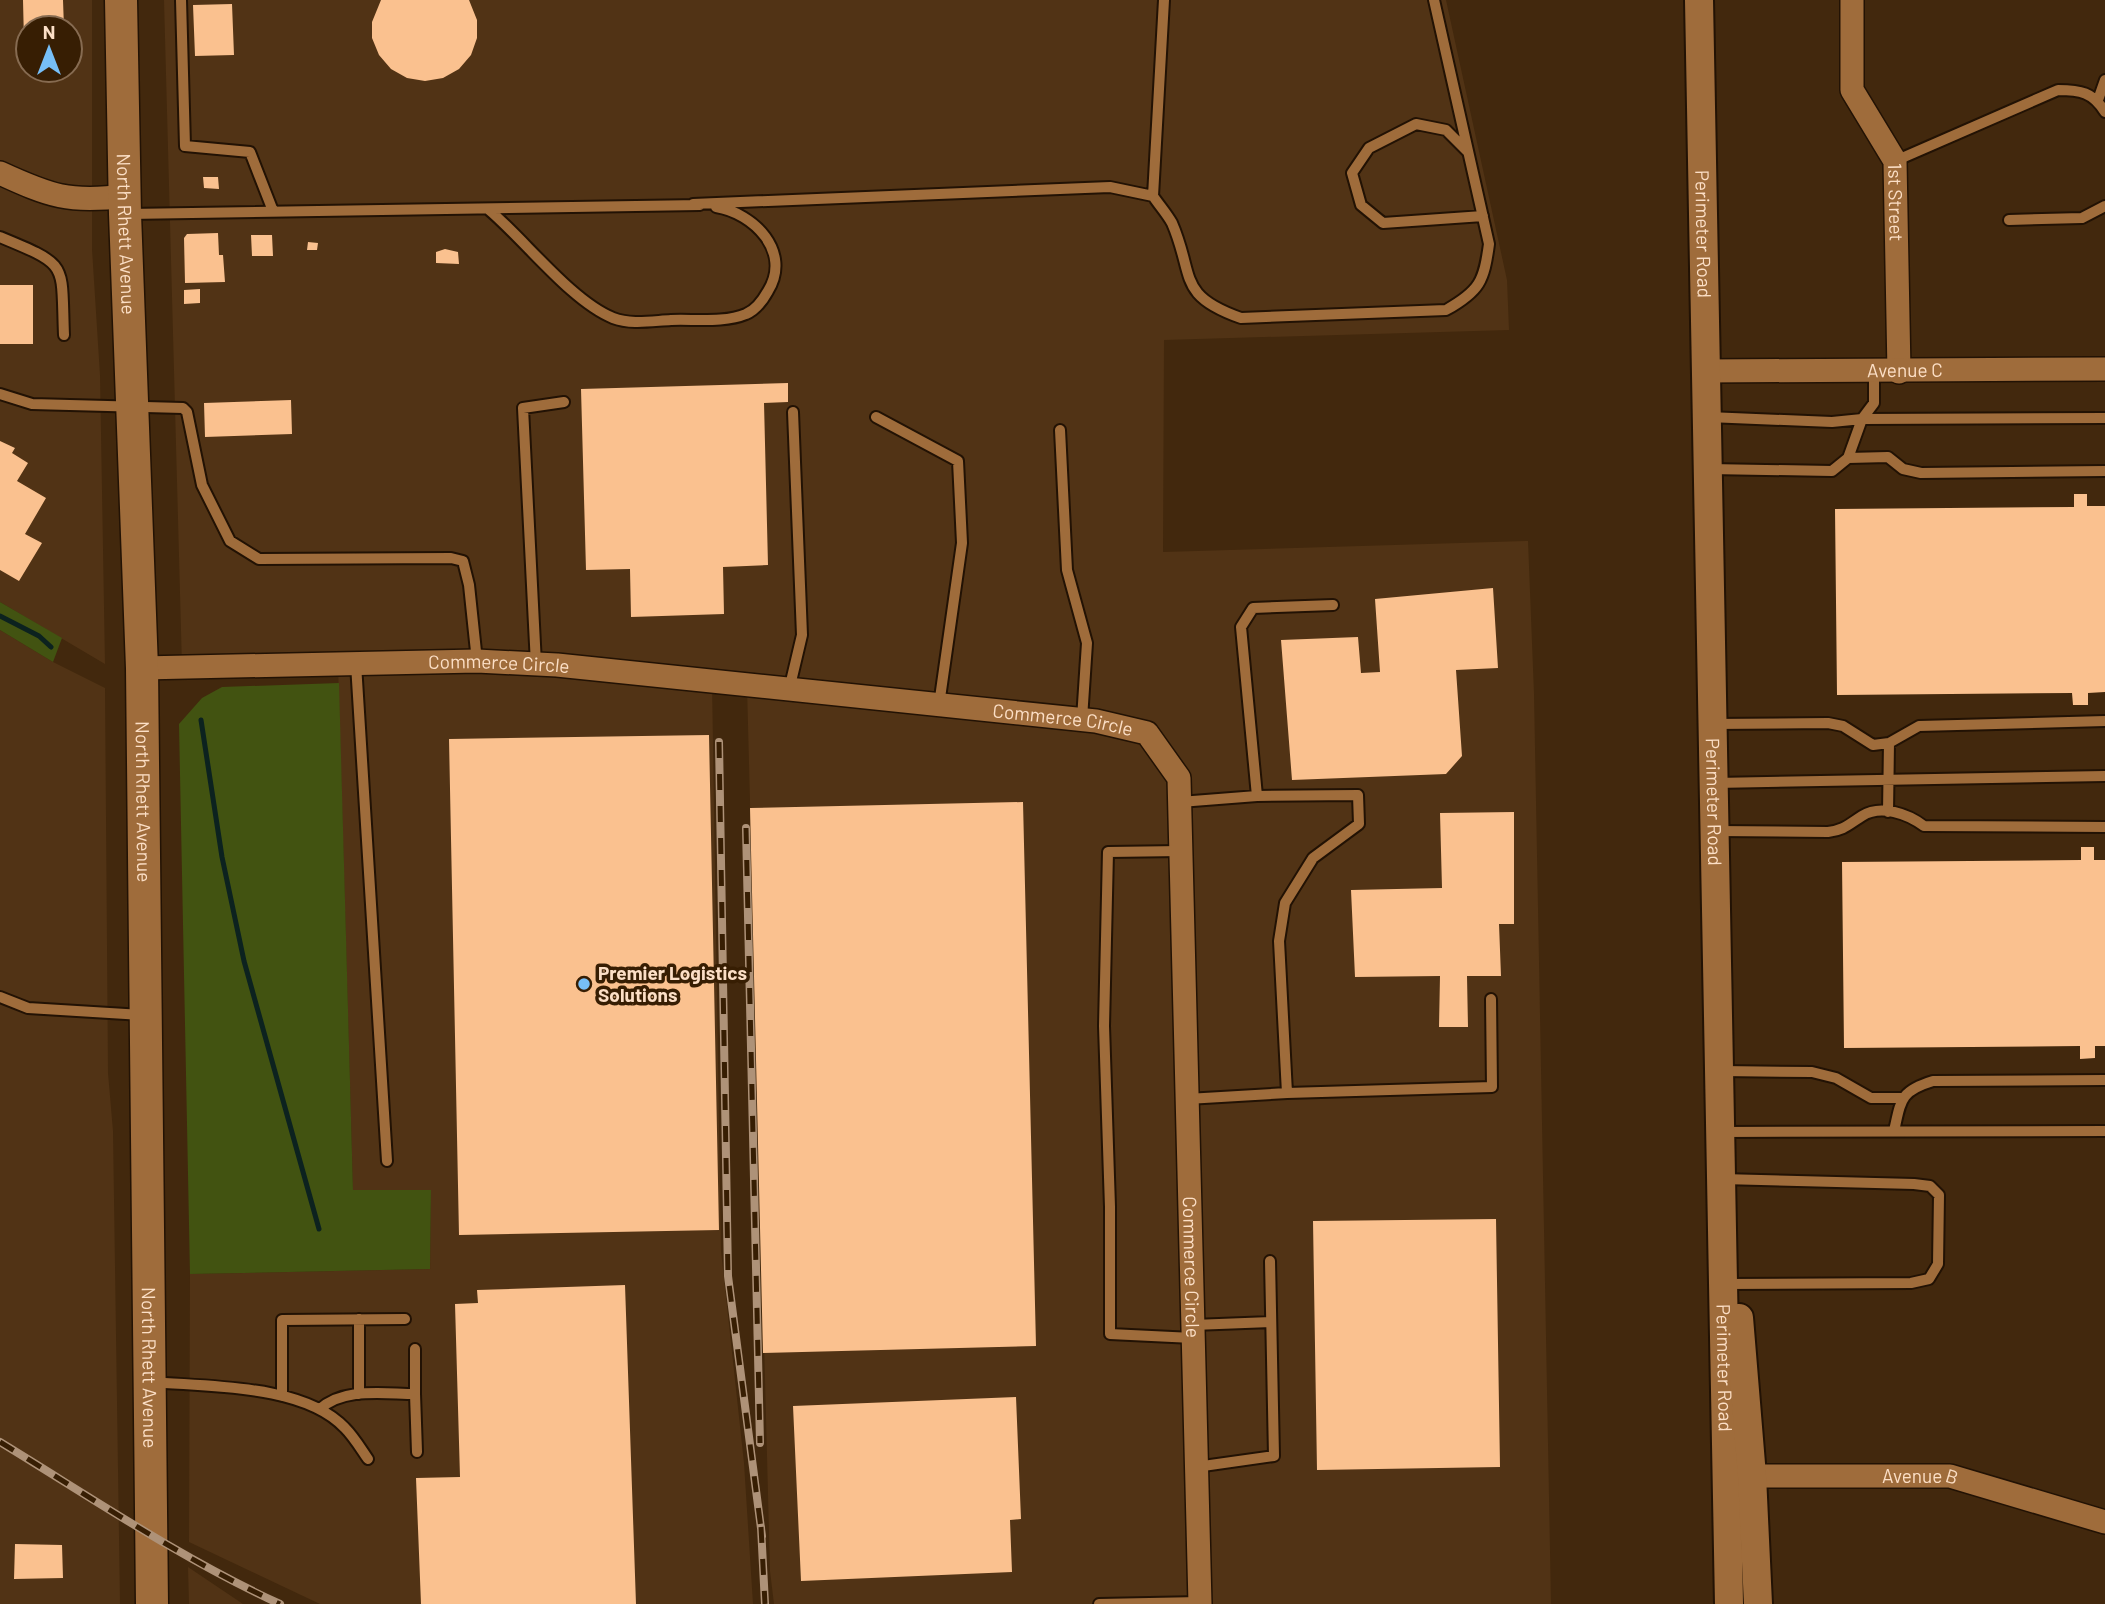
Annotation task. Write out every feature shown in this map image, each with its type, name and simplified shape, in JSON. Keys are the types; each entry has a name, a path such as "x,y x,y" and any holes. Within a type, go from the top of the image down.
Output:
{"main road":[{"name":"North Rhett Avenue","path":"121,0 125,205 142,668 152,1604"}],"street":[{"name":"Perimeter Road","path":"1699,0 1721,1229 1727,1284 1742,1330 1739,1476"},
{"name":"1st Street","path":"1852,0 1852,90 1895,161 1899,372"},
{"path":"0,173 39,191 84,201 125,205"},
{"name":"Avenue C","path":"1704,371 2105,369"},
{"name":"Commerce Circle","path":"142,668 477,661 536,664 1082,719 1147,733 1179,778 1200,1603"},
{"path":"1728,1604 1739,1476"},
{"path":"1739,1476 1758,1604"},
{"name":"Avenue B","path":"1739,1476 1950,1476 2105,1522"}],"lane":[{"path":"181,0 185,146 250,152 273,211"},
{"path":"1164,0 1153,196 1171,223 1191,288 1212,308 1241,318 1446,310 1471,296 1485,275 1489,244 1434,0"},
{"path":"2098,100 2105,80"},
{"path":"1895,161 2058,90 2081,90 2098,100 2105,112"},
{"path":"1469,152 1446,130 1416,124 1369,148 1352,173 1361,205 1383,223 1483,216"},
{"path":"125,205 273,211 488,209 693,204 1110,187 1153,196"},
{"path":"488,209 517,233 587,302 611,318 627,322 747,314 761,302 773,283 775,261 768,238 752,221 725,209 693,204"},
{"path":"2009,220 2082,218 2105,206"},
{"path":"0,237 48,257 62,273 64,335"},
{"path":"1706,469 1832,471 1848,458 1862,419 1874,403 1874,372"},
{"path":"0,394 32,404 132,409 170,405 183,408 187,412 202,485 230,541 258,559 451,558 463,561 469,585 477,661"},
{"path":"536,664 523,408 564,402"},
{"path":"789,690 802,635 793,412"},
{"path":"876,417 958,461 962,543 939,705"},
{"path":"1705,417 1832,422 1862,419 2105,418"},
{"path":"1060,430 1067,570 1087,643 1082,719"},
{"path":"1848,458 1888,457 1903,469 1921,473 2105,471"},
{"path":"1257,796 1241,627 1253,608 1333,605"},
{"path":"356,664 387,1161"},
{"path":"1711,724 1828,723 1843,726 1873,745 1889,743 1919,726 2105,721"},
{"path":"1888,812 1886,779 1889,743"},
{"path":"1712,783 2105,776"},
{"path":"1180,802 1257,796 1358,795 1359,824 1313,858 1286,903 1279,941 1287,1093"},
{"path":"1713,831 1828,832 1846,830 1864,814 1888,812 1908,814 1924,826 2105,827"},
{"path":"1181,851 1108,852 1104,1026 1110,1208 1110,1334 1193,1332 1271,1322"},
{"path":"0,998 28,1008 145,1016"},
{"path":"1187,1099 1492,1087 1491,999"},
{"path":"1718,1071 1812,1072 1836,1078 1871,1098 1901,1098 1915,1087 1933,1081 2105,1080"},
{"path":"1894,1132 1901,1098"},
{"path":"1719,1132 2105,1132"},
{"path":"1720,1179 1914,1184 1930,1186 1939,1195 1938,1264 1929,1279 1911,1283 1727,1284"},
{"path":"1196,1466 1274,1456 1270,1261"},
{"path":"359,1319 359,1394"},
{"path":"282,1395 282,1320 405,1319"},
{"path":"415,1349 417,1452"},
{"path":"149,1381 282,1395 320,1409 345,1428 368,1459"},
{"path":"320,1409 331,1398 359,1394 415,1394"},
{"path":"1099,1604 1200,1603"}],"shaded area":[{"path":"0,0 92,0 92,249 100,375 105,664 0,602"},
{"path":"164,0 1446,0 1507,280 1509,330 1164,340 1163,552 1528,541 1534,694 1551,1604 774,1604 770,1571 747,686 712,682 721,1251 744,1463 753,1604 320,1604 189,1542 190,1274 430,1269 431,1190 353,1191 338,664 182,667"},
{"path":"0,630 53,662 105,688 108,1073 113,1131 120,1604 0,1604"},
{"path":"188,1567 243,1604 189,1604"}],"green space":[{"path":"0,602 62,638 53,662 0,630"},
{"path":"339,683 353,1190 431,1190 430,1269 190,1274 179,724 202,698 222,687"}],"building":[{"path":"23,0 63,0 64,14 23,14"},
{"path":"381,0 469,0 477,20 477,38 471,55 459,69 443,78 425,81 407,78 391,69 379,55 372,38 372,22"},
{"path":"232,4 234,55 195,56 193,5"},
{"path":"203,177 218,177 219,189 204,188"},
{"path":"218,233 219,255 223,255 225,282 185,283 184,238 187,234"},
{"path":"251,235 272,235 273,256 252,256"},
{"path":"308,242 318,243 317,250 307,250"},
{"path":"445,249 458,252 459,264 436,263 436,252"},
{"path":"0,285 33,285 33,344 0,344"},
{"path":"200,289 200,303 184,304 184,290"},
{"path":"788,383 788,402 764,403 768,565 723,567 724,614 631,617 630,569 586,570 581,389"},
{"path":"291,400 292,434 205,437 204,403"},
{"path":"0,441 15,448 12,453 28,463 17,481 46,498 25,534 42,543 19,581 0,570"},
{"path":"2074,494 2087,494 2087,506 2105,506 2105,692 2088,693 2088,705 2073,705 2072,693 1837,695 1835,509 2074,507"},
{"path":"1493,588 1498,668 1456,670 1462,756 1446,774 1292,780 1281,640 1358,637 1361,673 1380,672 1375,599"},
{"name":"Premier Logistics Solutions","path":"709,735 719,1230 459,1235 449,739"},
{"path":"1023,802 1036,1346 763,1353 750,808"},
{"path":"1514,812 1514,924 1499,924 1501,976 1467,976 1468,1027 1439,1027 1440,976 1355,977 1351,890 1442,888 1440,813"},
{"path":"2081,847 2094,847 2094,860 2105,860 2105,1046 2095,1046 2095,1058 2080,1059 2080,1046 1844,1048 1842,862 2081,860"},
{"path":"1496,1219 1500,1467 1317,1470 1313,1221"},
{"path":"625,1285 636,1604 421,1604 416,1478 460,1477 455,1304 478,1303 477,1290"},
{"path":"1016,1397 1021,1519 1010,1520 1012,1572 801,1581 793,1406"},
{"path":"15,1544 62,1545 63,1578 14,1579"}],"waterway":[{"path":"0,616 39,636 51,647"},
{"path":"201,720 222,857 244,961 319,1229"}],"railway":[{"path":"719,742 728,1276 762,1536"},
{"path":"746,828 760,1443"},
{"path":"0,1442 173,1548 280,1604"},
{"path":"761,1527 765,1604"}],"place":[{"name":"Premier Logistics Solutions","path":"584,984"}]}
